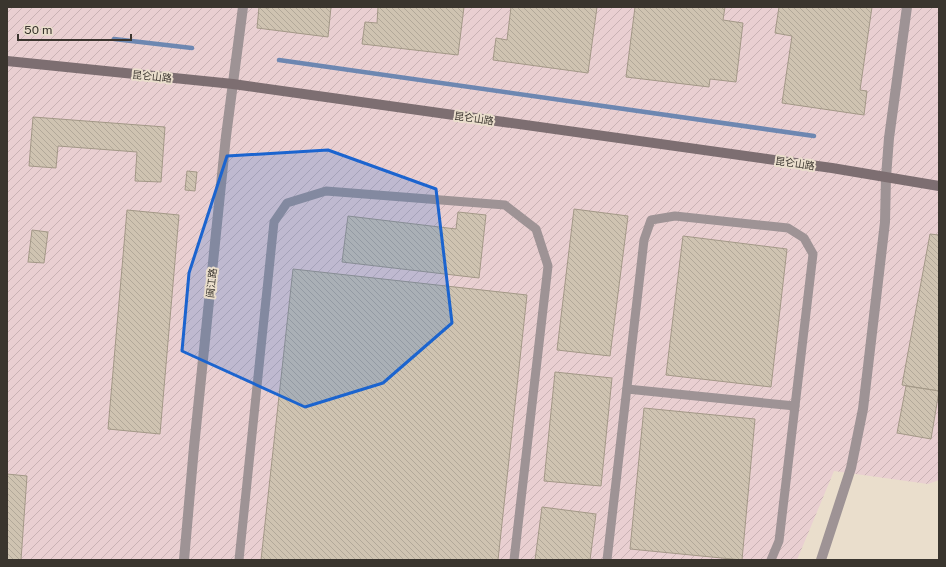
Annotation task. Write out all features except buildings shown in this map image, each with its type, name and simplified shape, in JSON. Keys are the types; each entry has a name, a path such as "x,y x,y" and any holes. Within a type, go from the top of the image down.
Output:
{"main road":[{"name":"昆仑山路","path":"7,61 233,84 832,168 939,186"}],"street":[{"name":"闽江路","path":"184,560 194,448 233,84 243,7"},
{"path":"821,560 851,468 863,409 885,222 889,138 907,7"}],"lane":[{"path":"239,560 274,222 287,203 326,191 504,205 536,229 548,266 514,560"},
{"path":"608,560 644,240 651,220 676,216 788,228 804,238 813,254 779,541 771,560"},
{"path":"627,389 795,406"}],"highlighted area":[{"path":"328,150 436,189 452,323 383,383 305,407 182,351 189,273 227,156"}],"shaded area":[{"path":"7,7 939,7 939,480 928,484 834,471 797,560 7,560"}],"waterway":[{"path":"114,39 192,48"},
{"path":"279,60 814,136"}]}
